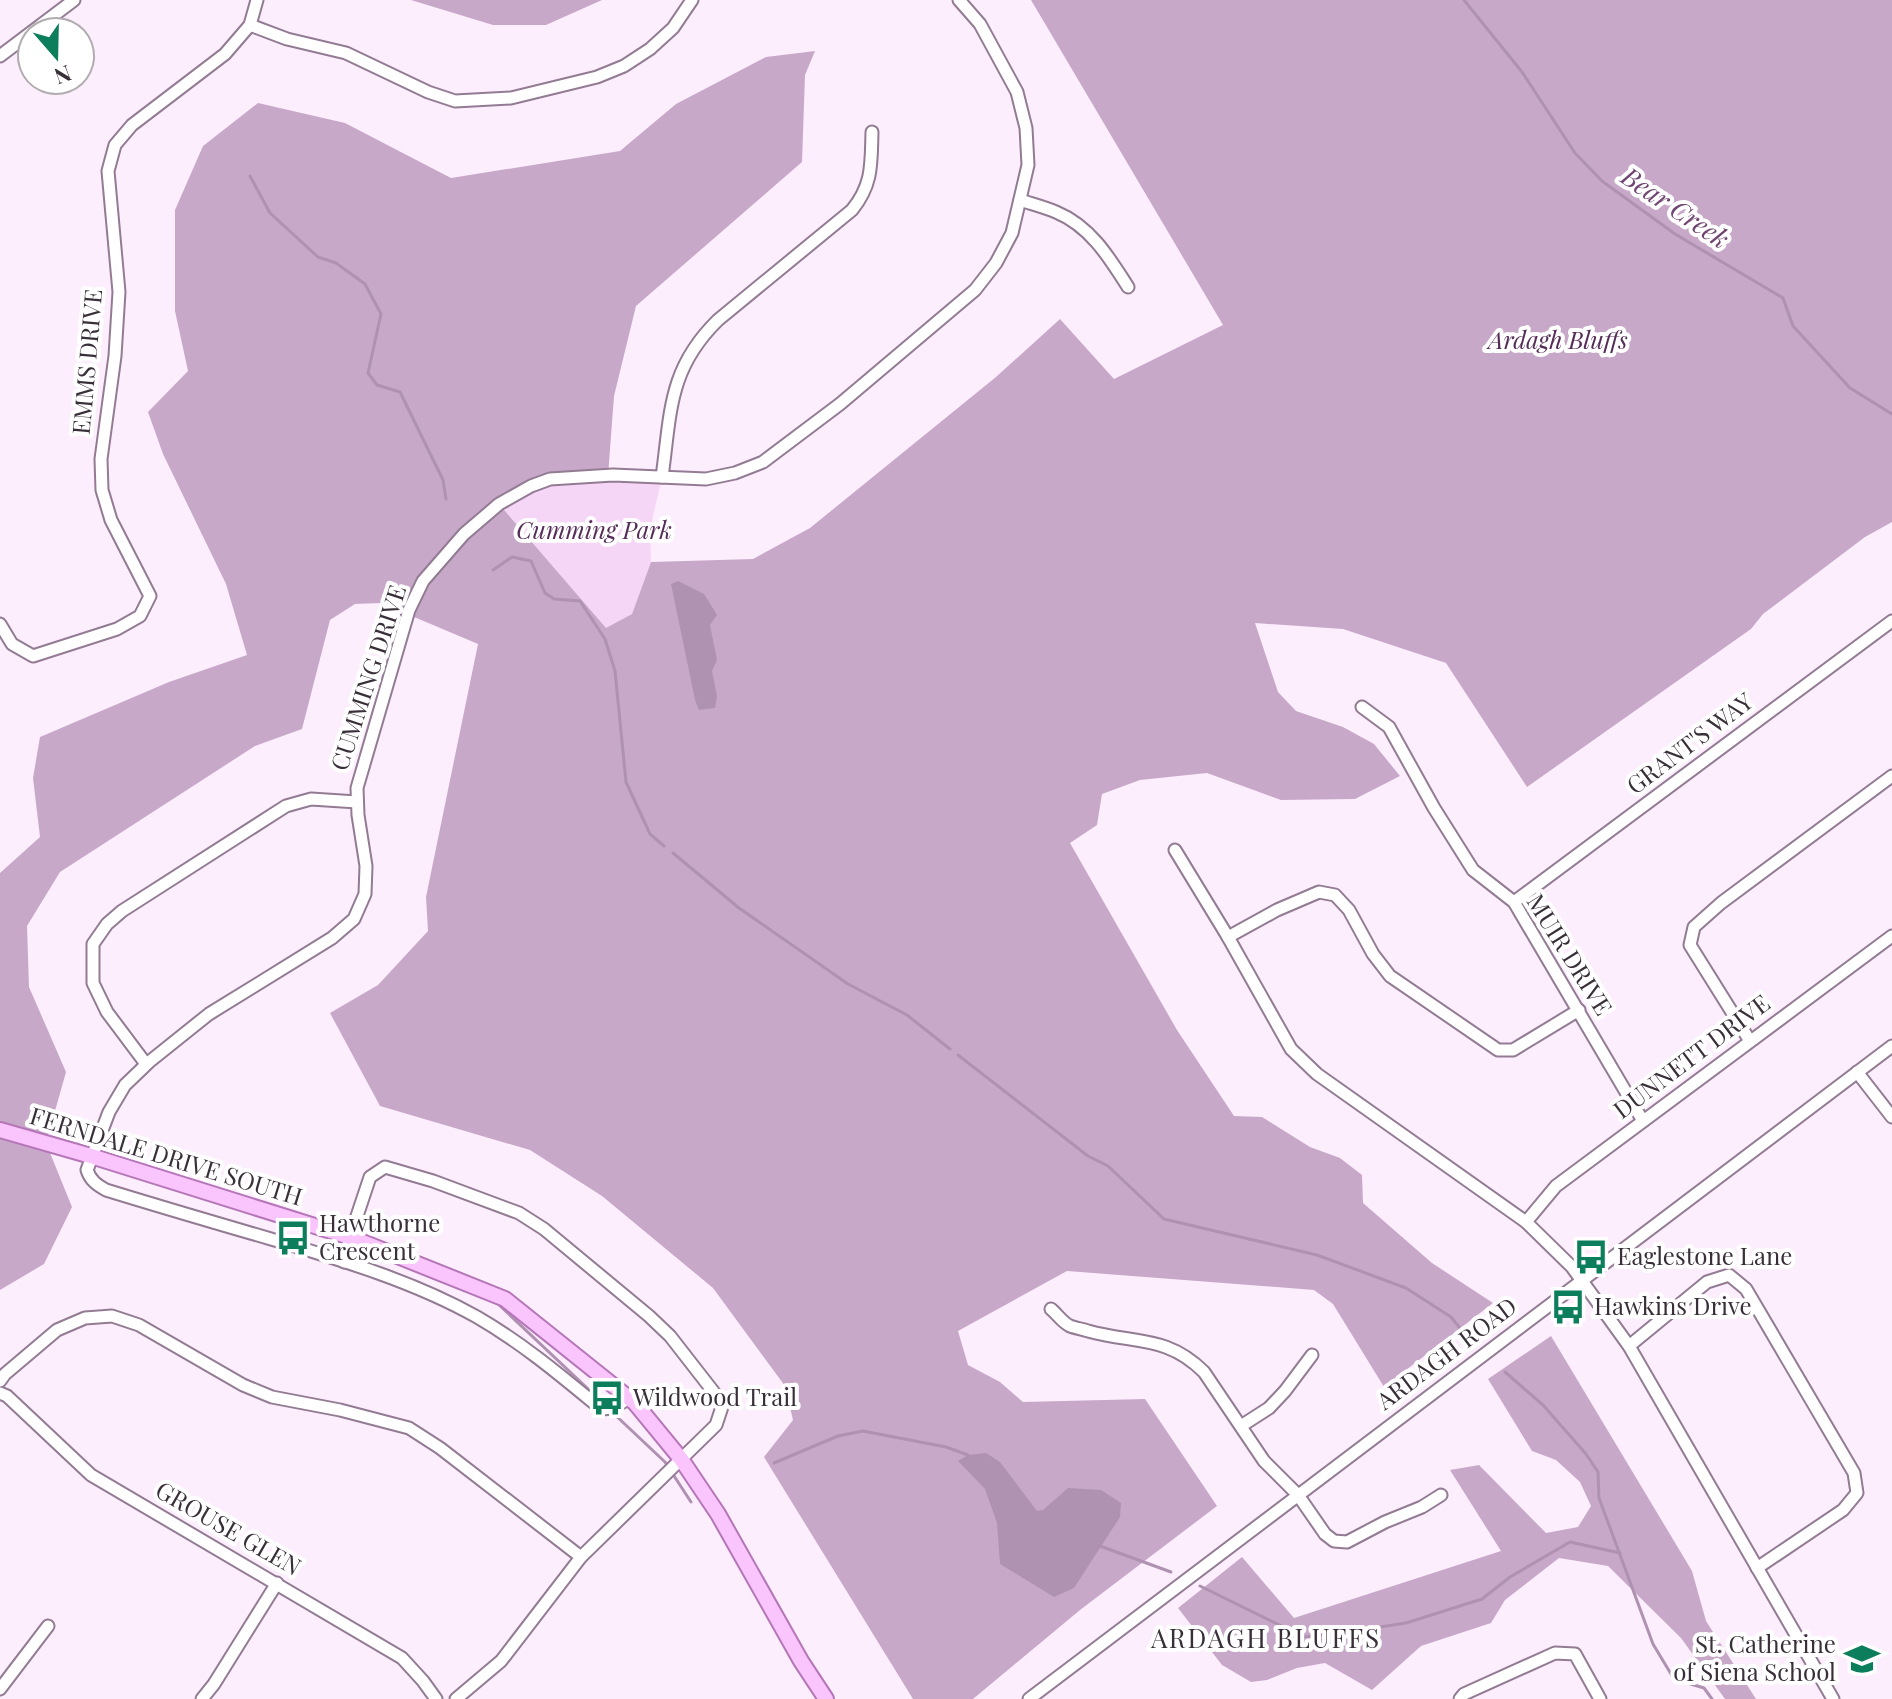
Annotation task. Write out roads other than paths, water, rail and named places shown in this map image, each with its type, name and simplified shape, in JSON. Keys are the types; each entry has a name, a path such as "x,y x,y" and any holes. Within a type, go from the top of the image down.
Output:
{"main road":[{"name":"FERNDALE DRIVE SOUTH","path":"0,1130 350,1237 505,1299 635,1403 681,1459 718,1514 801,1661 826,1699"}],"street":[{"path":"0,56 74,0"},
{"name":"EMMS DRIVE","path":"0,624 12,644 33,656 117,629 140,616 150,596 111,520 102,490 101,459 115,356 119,292 108,171 115,145 132,125 225,54 250,25 257,0"},
{"path":"250,25 287,39 346,53 428,92 455,101 511,98 597,77 624,66 650,49 673,28 692,0"},
{"name":"CUMMING DRIVE","path":"91,1156 109,1112 125,1085 146,1064 209,1014 332,938 354,919 365,894 366,866 357,788 409,610 423,581 464,534 499,504 550,479 613,475 706,479 735,473 763,462 840,404 975,290 996,263 1012,233 1028,165 1026,128 1017,92 980,24 959,0"},
{"path":"662,477 673,394 686,359 718,320 852,210 867,187 872,132"},
{"path":"1020,200 1057,212 1079,226 1100,244 1128,287"},
{"name":"GRANT'S WAY","path":"1514,902 1892,621"},
{"name":"MUIR DRIVE","path":"1362,707 1389,727 1473,870 1514,902 1643,1121"},
{"path":"1750,1041 1690,945 1694,927 1721,903 1892,776"},
{"path":"146,1064 107,1012 93,983 93,944 107,924 288,805 311,799 357,802"},
{"path":"1175,850 1291,1049 1317,1074 1526,1222 1582,1279 1629,1346 1833,1699"},
{"path":"1228,937 1277,910 1319,892 1335,895 1349,910 1373,954 1390,976 1498,1050 1513,1050 1579,1010"},
{"name":"DUNNETT DRIVE","path":"1526,1222 1556,1186 1892,936"},
{"name":"ARDAGH ROAD","path":"1029,1699 1892,1046"},
{"path":"1857,1072 1892,1117"},
{"path":"91,1156 87,1170 89,1177 106,1190 383,1274 474,1316 541,1359 600,1408 607,1410 629,1398"},
{"path":"344,1262 370,1177 385,1167 519,1213 544,1229 649,1316 670,1336 723,1404 716,1425 581,1557 501,1661 456,1699"},
{"path":"1629,1346 1707,1282 1729,1275 1746,1289 1854,1473 1857,1493 1843,1510 1757,1568"},
{"path":"1051,1309 1068,1325 1106,1336 1158,1343 1182,1353 1204,1372 1264,1461 1298,1495 1325,1534 1334,1541 1347,1542 1441,1495"},
{"path":"0,1381 57,1330 85,1318 112,1316 139,1325 243,1385 272,1397 409,1428 440,1448 581,1557"},
{"path":"1241,1426 1269,1408 1312,1355"},
{"name":"GROUSE GLEN","path":"0,1393 7,1396 91,1475 402,1658 436,1699"},
{"path":"202,1699 277,1583"},
{"path":"0,1689 48,1626"},
{"path":"1460,1699 1464,1694 1555,1653 1575,1654 1600,1699"}],"waterway":[{"name":"Bear Creek","path":"1464,0 1522,72 1575,153 1602,181 1675,234 1783,298 1793,326 1850,388 1892,414"},
{"path":"250,176 270,213 318,257 336,263 365,284 381,314 368,373 377,385 400,392 443,480 446,499"},
{"path":"493,570 512,557 531,561 545,593 554,599 580,601 605,639 615,671 626,782 650,834 664,846"},
{"path":"673,853 739,908 848,984 907,1015 950,1049"},
{"path":"958,1055 1088,1156 1108,1166 1164,1219 1317,1255 1406,1288 1451,1317 1472,1343"},
{"path":"496,1302 604,1404"},
{"path":"1505,1372 1543,1405 1598,1472 1599,1498 1653,1644 1674,1679 1704,1688 1712,1699"},
{"path":"612,1412 665,1462 691,1502"},
{"path":"774,1463 838,1436 863,1431 946,1447 968,1455"},
{"path":"1200,1586 1304,1637 1406,1623 1482,1599 1510,1577 1570,1542 1620,1553"},
{"path":"1100,1546 1171,1572"}],"place":[{"name":"Hawthorne Crescent","path":"293,1238"},
{"name":"Eaglestone Lane","path":"1591,1257"},
{"name":"Hawkins Drive","path":"1568,1307"},
{"name":"Wildwood Trail","path":"607,1398"},
{"name":"St. Catherine of Siena School","path":"1862,1659"}],"district":[{"name":"ARDAGH BLUFFS","path":"1266,1639"}],"park label":[{"name":"Ardagh Bluffs","path":"1558,341"},
{"name":"Cumming Park","path":"594,531"}]}
